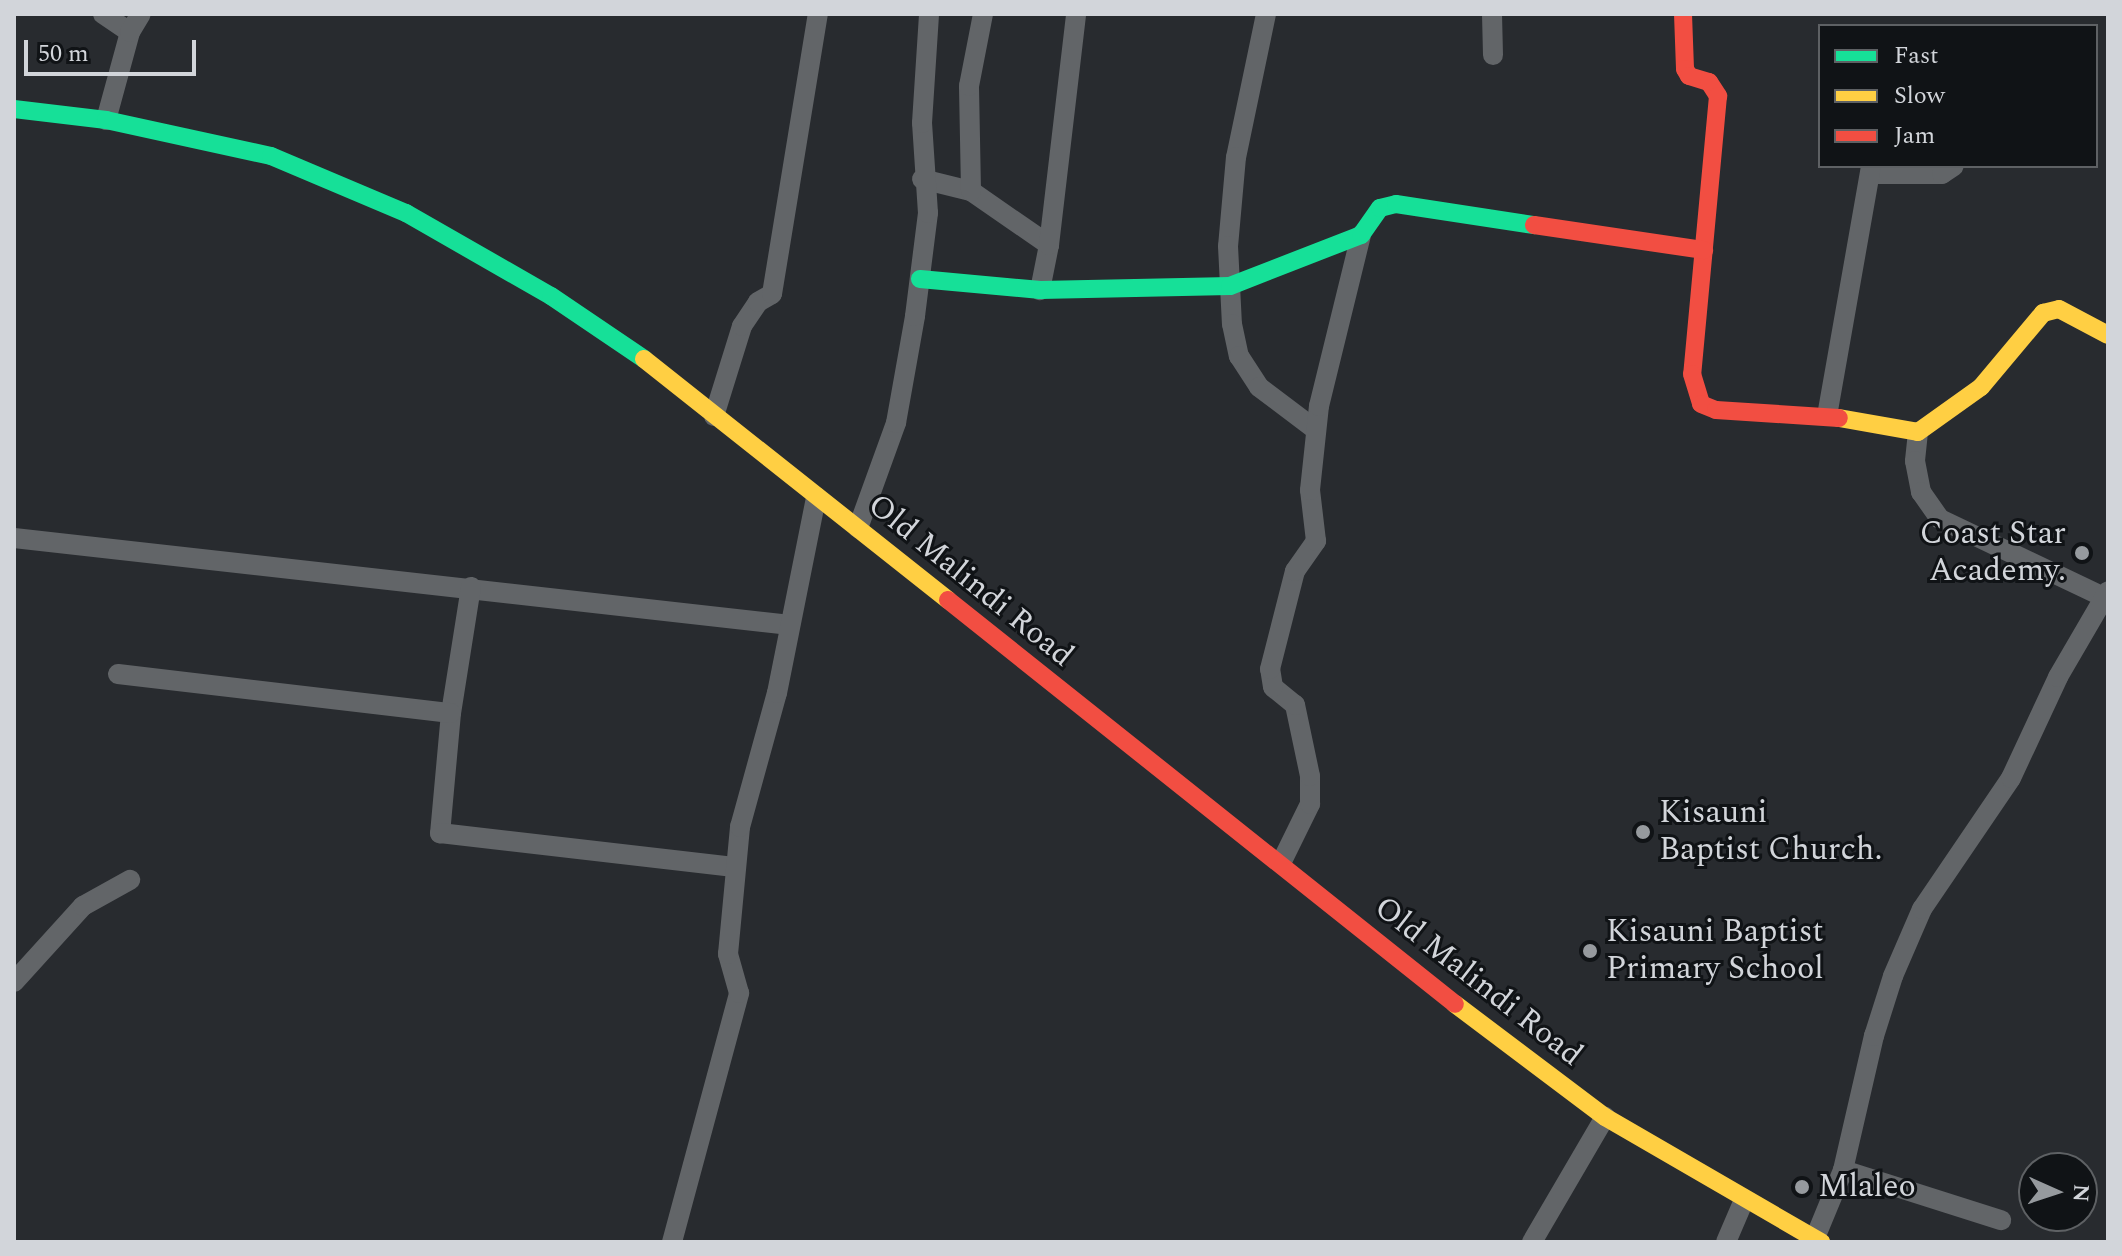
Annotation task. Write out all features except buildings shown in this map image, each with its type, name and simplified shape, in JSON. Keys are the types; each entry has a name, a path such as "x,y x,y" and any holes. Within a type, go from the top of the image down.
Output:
{"main road":[{"path":"1683,14 1685,69 1689,76 1709,82 1718,96 1692,374 1701,404 1716,410 1827,416 1918,432 1981,387 2043,313 2059,309 2108,335"},
{"name":"Old Malindi Road","path":"14,109 106,120 271,156 406,213 618,340 858,528 934,593 1281,863 1403,965 1605,1117 1818,1240"},
{"path":"920,279 1040,290 1230,286 1361,235 1380,208 1396,204 1704,250"}],"street":[{"path":"103,14 135,23 106,120"},
{"path":"714,416 742,326 758,302 772,294 818,14"},
{"path":"858,528 896,423 920,279 928,213 922,179 929,14"},
{"path":"971,191 969,86 983,14"},
{"path":"1040,290 1049,245 1076,14"},
{"path":"1266,14 1236,157 1230,286 1232,324 1248,373 1316,430"},
{"path":"1492,14 1493,55"},
{"path":"1827,416 1871,170 1942,174 1951,168"},
{"path":"922,179 971,191 1049,245"},
{"path":"1281,863 1310,804 1310,776 1299,716 1273,687 1270,669 1295,571 1316,541 1310,490 1316,430 1340,305 1361,235"},
{"path":"1818,1240 1843,1170 1874,1036 1922,909 2011,778 2058,677 2107,596 1940,519 1921,492 1915,461 1918,432"},
{"path":"672,1242 739,993 728,954 736,867 749,783 790,625 816,497"},
{"path":"14,538 790,625"},
{"path":"471,587 451,713 440,833 736,867"},
{"path":"118,674 451,713"},
{"path":"14,982 83,906 130,880"},
{"path":"1532,1242 1605,1117"},
{"path":"1843,1170 2001,1220"},
{"path":"1726,1242 1744,1200"}],"traffic: fast":[{"path":"14,109 106,120 271,156 406,213 551,296 644,359"},
{"path":"920,279 1040,290 1230,286 1361,235 1380,208 1396,204 1534,225"}],"traffic: slow":[{"path":"1839,418 1918,432 1981,387 2043,313 2059,309 2108,335"},
{"path":"644,359 948,600"},
{"path":"1455,1004 1605,1117 1821,1242"}],"traffic: jam":[{"path":"1683,14 1685,69 1689,76 1709,82 1718,96 1692,374 1701,404 1716,410 1839,418"},
{"path":"1534,225 1704,250"},
{"path":"948,600 1455,1004"}],"place":[{"name":"Coast Star Academy.","path":"2082,553"},
{"name":"Kisauni Baptist Church.","path":"1643,832"},
{"name":"Kisauni Baptist Primary School","path":"1590,951"},
{"name":"Mlaleo","path":"1802,1187"}]}
